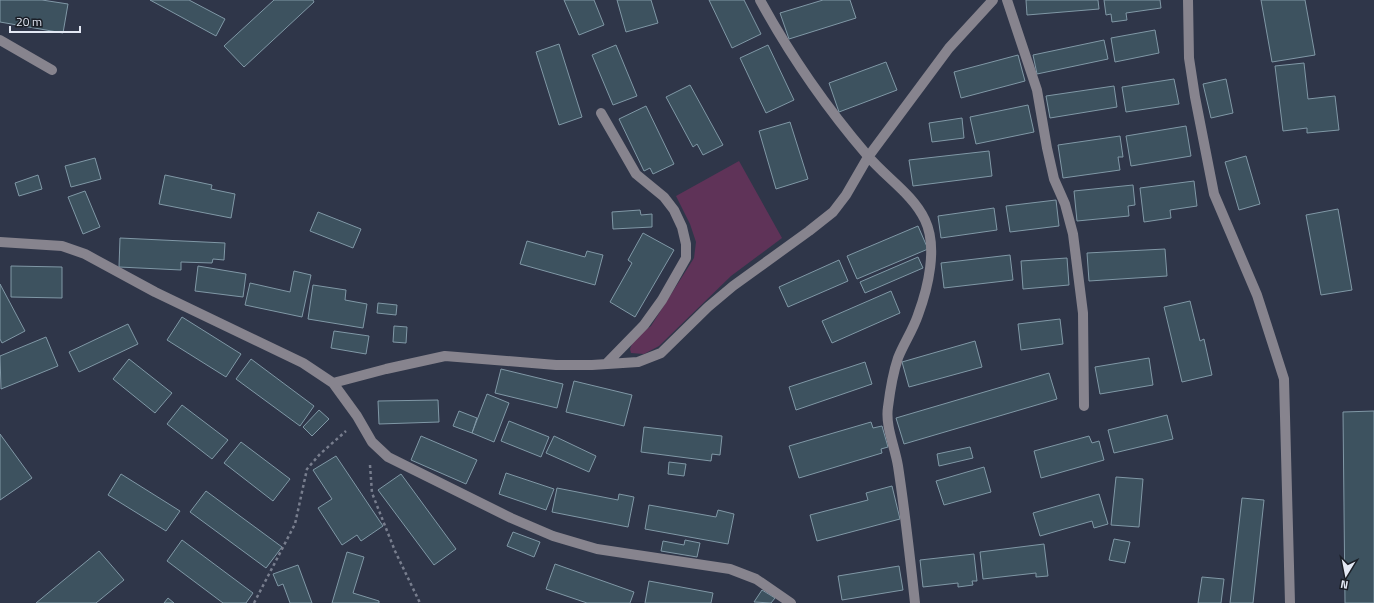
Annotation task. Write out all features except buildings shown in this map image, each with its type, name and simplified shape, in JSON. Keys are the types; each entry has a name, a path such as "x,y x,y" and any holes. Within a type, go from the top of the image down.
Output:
{"street":[{"path":"760,0 778,33 807,78 868,157 914,203 925,220 932,246 932,259 918,315 898,358 887,410 888,422 896,453 908,529 915,603"},
{"path":"333,383 445,356 556,365 638,362 661,353 708,307 728,290 810,232 832,212 846,195 868,157 949,48 993,0"},
{"path":"1007,0 1037,90 1050,164 1054,179 1065,204 1073,234 1083,313 1084,406"},
{"path":"1188,0 1190,58 1194,91 1214,194 1257,296 1284,379 1290,603"},
{"path":"0,40 52,70"},
{"path":"601,113 636,174 664,197 674,210 682,227 686,244 686,258 662,300 644,325 606,364"},
{"path":"0,242 62,246 85,254 155,292 303,363 333,383 357,416 372,442 388,457 553,536 597,549 730,569 756,579 791,603"}],"path":[{"path":"254,603 295,524 306,469 320,454 344,433 357,416"},
{"path":"372,442 370,463 372,493 395,551 420,603"}],"shaded area":[{"path":"739,161 782,238 731,276 659,346 644,354 631,353 630,349 634,339 651,326 694,258 696,242 690,224 676,196"}]}
